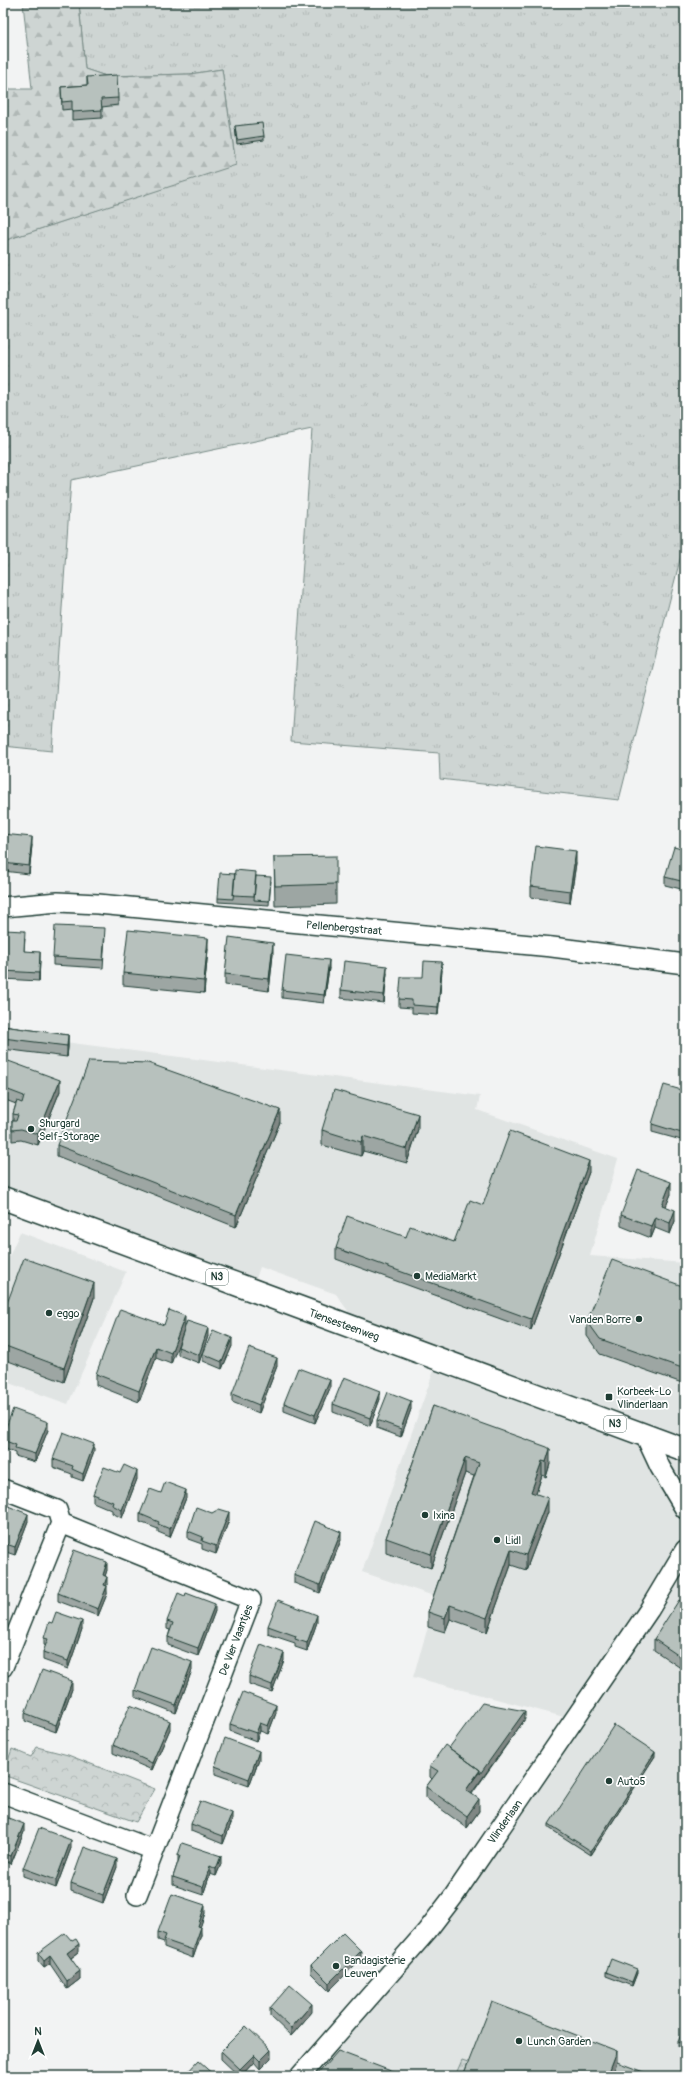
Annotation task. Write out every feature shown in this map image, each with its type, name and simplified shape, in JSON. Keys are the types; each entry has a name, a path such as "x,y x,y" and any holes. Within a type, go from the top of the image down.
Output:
{"main road":[{"name":"Tiensesteenweg","path":"3,1198 685,1450"}],"street":[{"name":"Pellenbergstraat","path":"3,907 58,902 98,904 552,947 685,964"},
{"path":"645,1435 660,1467 685,1509"},
{"path":"3,1489 57,1510 61,1523 3,1667"},
{"name":"De Vier Vaantjes","path":"61,1523 251,1600 137,1895"},
{"name":"Vlinderlaan","path":"300,2076 422,1936 453,1897 649,1610 685,1550"},
{"path":"3,1793 154,1850"}],"shaded area":[{"path":"3,1034 480,1096 477,1110 618,1159 590,1256 685,1263 685,2076 313,2076 333,2056 494,1854 583,1722 413,1677 437,1597 362,1572 438,1359 362,1331 336,1294 260,1267 252,1290 3,1191"},
{"path":"20,1232 126,1272 68,1404 3,1381 3,1270"}],"green space":[{"path":"23,3 79,3 85,69 106,76 190,74 222,69 236,165 3,241 3,89 32,89"},
{"path":"79,3 685,3 685,540 619,800 440,779 439,753 291,741 312,429 71,480 52,751 3,746 3,241 236,164 222,69 190,74 106,76 85,69"},
{"path":"37,1747 68,1755 155,1789 136,1822 3,1775 12,1749 31,1757"},
{"path":"462,2060 468,2062 463,2076 455,2076"}],"building":[{"path":"117,75 118,98 101,99 102,110 72,112 72,101 62,102 61,87 88,85 87,77"},
{"path":"262,123 264,136 237,140 235,126"},
{"path":"3,834 32,837 29,866 3,863"},
{"path":"536,846 576,851 570,891 531,886"},
{"path":"674,847 685,850 685,882 665,877"},
{"path":"336,856 336,884 275,886 274,857"},
{"path":"235,870 256,872 254,896 233,895"},
{"path":"220,873 235,874 233,899 218,898"},
{"path":"256,876 271,877 269,901 254,900"},
{"path":"55,926 105,928 103,960 53,957"},
{"path":"4,930 25,931 24,951 40,952 39,973 3,971"},
{"path":"128,930 208,938 204,981 123,973"},
{"path":"229,937 273,943 269,979 225,974"},
{"path":"286,955 329,960 324,995 282,990"},
{"path":"344,961 387,966 384,995 341,990"},
{"path":"424,961 442,962 438,1007 412,1005 412,1000 399,999 401,977 423,977"},
{"path":"3,1026 68,1035 67,1046 3,1038"},
{"path":"3,1059 60,1080 38,1134 21,1129 12,1130 12,1121 16,1121 18,1115 13,1114 17,1101 22,1103 24,1096 3,1088"},
{"path":"89,1061 148,1063 280,1110 236,1215 57,1145"},
{"path":"664,1085 685,1091 685,1134 652,1124"},
{"path":"334,1090 418,1114 407,1149 363,1136 361,1142 322,1130"},
{"path":"510,1131 589,1161 531,1319 336,1248 347,1216 406,1237 410,1226 454,1242 470,1200 483,1205"},
{"path":"638,1170 671,1182 662,1205 675,1210 670,1223 655,1217 651,1226 621,1215"},
{"name":"eggo","path":"24,1258 94,1283 64,1368 3,1345 3,1314"},
{"name":"Vanden Borre","path":"612,1260 685,1287 685,1369 600,1339 587,1321"},
{"path":"120,1309 164,1325 169,1310 185,1316 171,1353 156,1347 139,1391 96,1374"},
{"path":"187,1321 208,1328 199,1355 178,1347"},
{"path":"213,1330 232,1338 222,1362 203,1354"},
{"path":"249,1348 277,1358 259,1405 232,1394"},
{"path":"298,1368 330,1380 315,1415 284,1403"},
{"path":"344,1377 380,1391 370,1418 333,1404"},
{"path":"388,1392 411,1401 401,1429 377,1420"},
{"path":"433,1406 550,1449 546,1462 542,1461 531,1492 548,1498 526,1555 511,1550 487,1618 450,1605 445,1618 428,1612 479,1463 465,1458 431,1554 386,1538"},
{"path":"13,1409 48,1422 35,1454 15,1448 16,1445 3,1440 3,1435"},
{"path":"63,1432 94,1444 83,1474 72,1469 73,1466 53,1459"},
{"path":"124,1465 137,1471 122,1510 112,1505 113,1502 93,1494 104,1467 120,1473"},
{"path":"165,1482 186,1490 170,1529 158,1524 159,1522 140,1514 150,1489 161,1493"},
{"path":"3,1504 28,1514 15,1547 3,1543"},
{"path":"196,1507 212,1513 219,1509 229,1512 216,1546 202,1541 203,1537 188,1531"},
{"path":"315,1521 341,1532 320,1585 294,1575"},
{"path":"74,1550 107,1562 103,1575 107,1577 104,1585 107,1586 98,1609 58,1593"},
{"path":"178,1593 185,1596 186,1593 215,1604 198,1648 168,1637 173,1623 167,1621"},
{"path":"278,1600 317,1615 307,1643 295,1639 296,1636 268,1626"},
{"path":"679,1600 685,1604 685,1660 654,1639"},
{"path":"56,1612 82,1621 68,1661 43,1652 48,1639 44,1638 49,1622 52,1623"},
{"path":"261,1644 284,1653 272,1685 249,1676"},
{"path":"151,1647 192,1662 176,1705 135,1690"},
{"path":"42,1670 72,1681 56,1725 25,1713"},
{"path":"243,1692 276,1705 268,1726 260,1723 256,1733 230,1724"},
{"path":"482,1703 525,1711 480,1774 480,1770 449,1748"},
{"path":"130,1705 170,1721 152,1763 113,1745"},
{"name":"Auto5","path":"614,1725 655,1752 591,1851 549,1824"},
{"path":"225,1738 259,1751 249,1779 215,1766"},
{"path":"445,1745 480,1770 466,1790 479,1799 467,1816 426,1787 438,1771 430,1766"},
{"path":"200,1801 232,1813 223,1836 191,1824"},
{"path":"3,1816 24,1824 11,1856 3,1853"},
{"path":"39,1828 71,1840 56,1880 23,1868"},
{"path":"182,1843 221,1856 216,1869 210,1866 203,1887 173,1877 180,1856 178,1855"},
{"path":"84,1847 117,1859 103,1895 71,1883"},
{"path":"172,1894 205,1905 198,1926 201,1927 193,1950 164,1940 166,1935 158,1932"},
{"path":"65,1933 72,1941 76,1939 79,1944 67,1953 80,1971 67,1981 50,1956 44,1961 38,1953"},
{"name":"Bandagisterie Leuven","path":"343,1933 361,1951 329,1983 311,1965"},
{"path":"611,1959 637,1969 632,1982 606,1972"},
{"path":"290,1985 312,2004 291,2028 270,2008"},
{"name":"Lunch Garden","path":"492,2002 617,2051 609,2072 619,2076 463,2076"},
{"path":"246,2026 271,2050 260,2061 254,2055 240,2069 221,2051"},
{"path":"683,2029 685,2030 685,2045 678,2042"},
{"path":"338,2051 404,2076 316,2076"},
{"path":"198,2061 215,2076 184,2076"},
{"path":"617,2062 654,2076 619,2076 613,2074"}],"place":[{"name":"Shurgard Self-Storage","path":"31,1129"},
{"name":"MediaMarkt","path":"417,1276"},
{"name":"eggo","path":"49,1313"},
{"name":"Vanden Borre","path":"639,1319"},
{"name":"Korbeek-Lo Vlinderlaan","path":"609,1397"},
{"name":"Ixina","path":"425,1515"},
{"name":"Lidl","path":"497,1540"},
{"name":"Auto5","path":"609,1781"},
{"name":"Bandagisterie Leuven","path":"336,1966"},
{"name":"Lunch Garden","path":"519,2041"}]}
